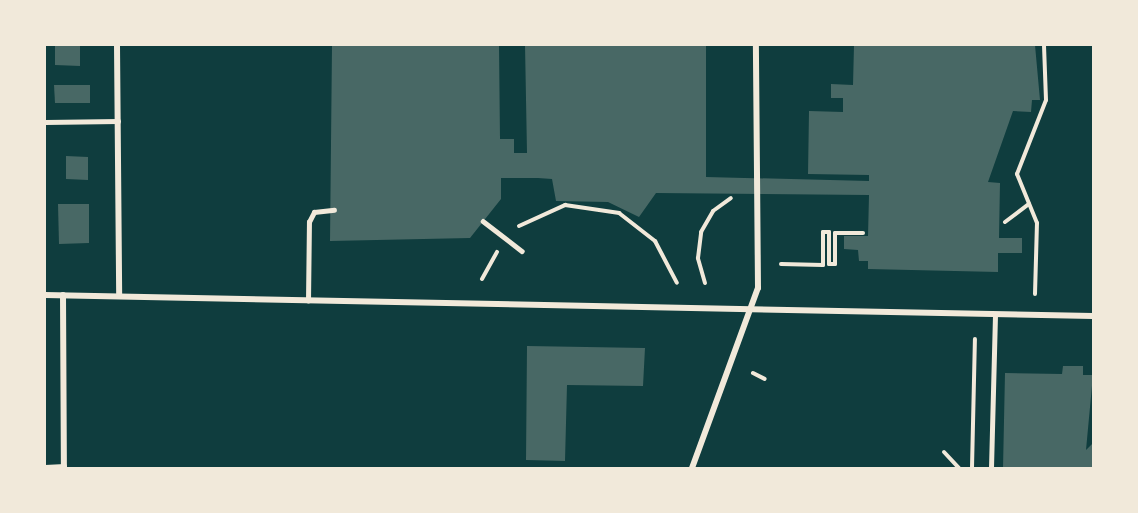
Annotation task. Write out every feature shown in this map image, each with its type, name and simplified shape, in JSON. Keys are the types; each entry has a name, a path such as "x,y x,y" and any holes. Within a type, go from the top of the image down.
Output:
{"street":[{"path":"117,45 119,296"},
{"path":"692,468 758,288 756,45"},
{"path":"45,295 1093,316"},
{"path":"63,295 64,467"}],"lane":[{"path":"45,122 118,121"},
{"path":"308,301 309,222 314,212 334,210"},
{"path":"483,221 522,251"},
{"path":"991,468 995,315"},
{"path":"45,467 64,467"}],"path":[{"path":"1035,294 1037,223 1017,174 1046,100 1044,45"},
{"path":"705,283 698,258 701,232 713,211 731,198"},
{"path":"1005,222 1029,204"},
{"path":"519,226 565,206 619,213 655,241 677,283"},
{"path":"781,264 823,265 824,232 829,232 829,264 835,264 835,233 863,233"},
{"path":"482,279 497,252"},
{"path":"972,468 975,339"},
{"path":"753,374 765,378"},
{"path":"944,452 959,468"}],"building":[{"path":"55,45 80,45 80,66 55,65"},
{"path":"332,45 499,45 500,139 514,139 514,153 527,153 525,45 706,46 706,177 869,181 869,175 808,174 809,111 843,112 843,98 831,98 831,84 853,85 854,45 1035,45 1040,100 1032,100 1031,112 1013,111 988,182 1000,183 999,238 1022,238 1022,253 998,253 998,272 868,269 868,261 859,261 858,250 844,249 844,236 868,236 869,195 656,193 639,217 608,202 556,201 552,179 538,178 501,178 501,199 470,238 330,241"},
{"path":"54,85 90,85 90,103 55,103"},
{"path":"66,156 88,157 88,180 66,179"},
{"path":"58,204 89,204 89,243 59,244"},
{"path":"527,346 645,348 643,386 567,385 565,461 526,460"},
{"path":"1063,366 1083,366 1083,375 1093,375 1086,450 1093,443 1093,468 1003,468 1005,373 1062,374"}]}
